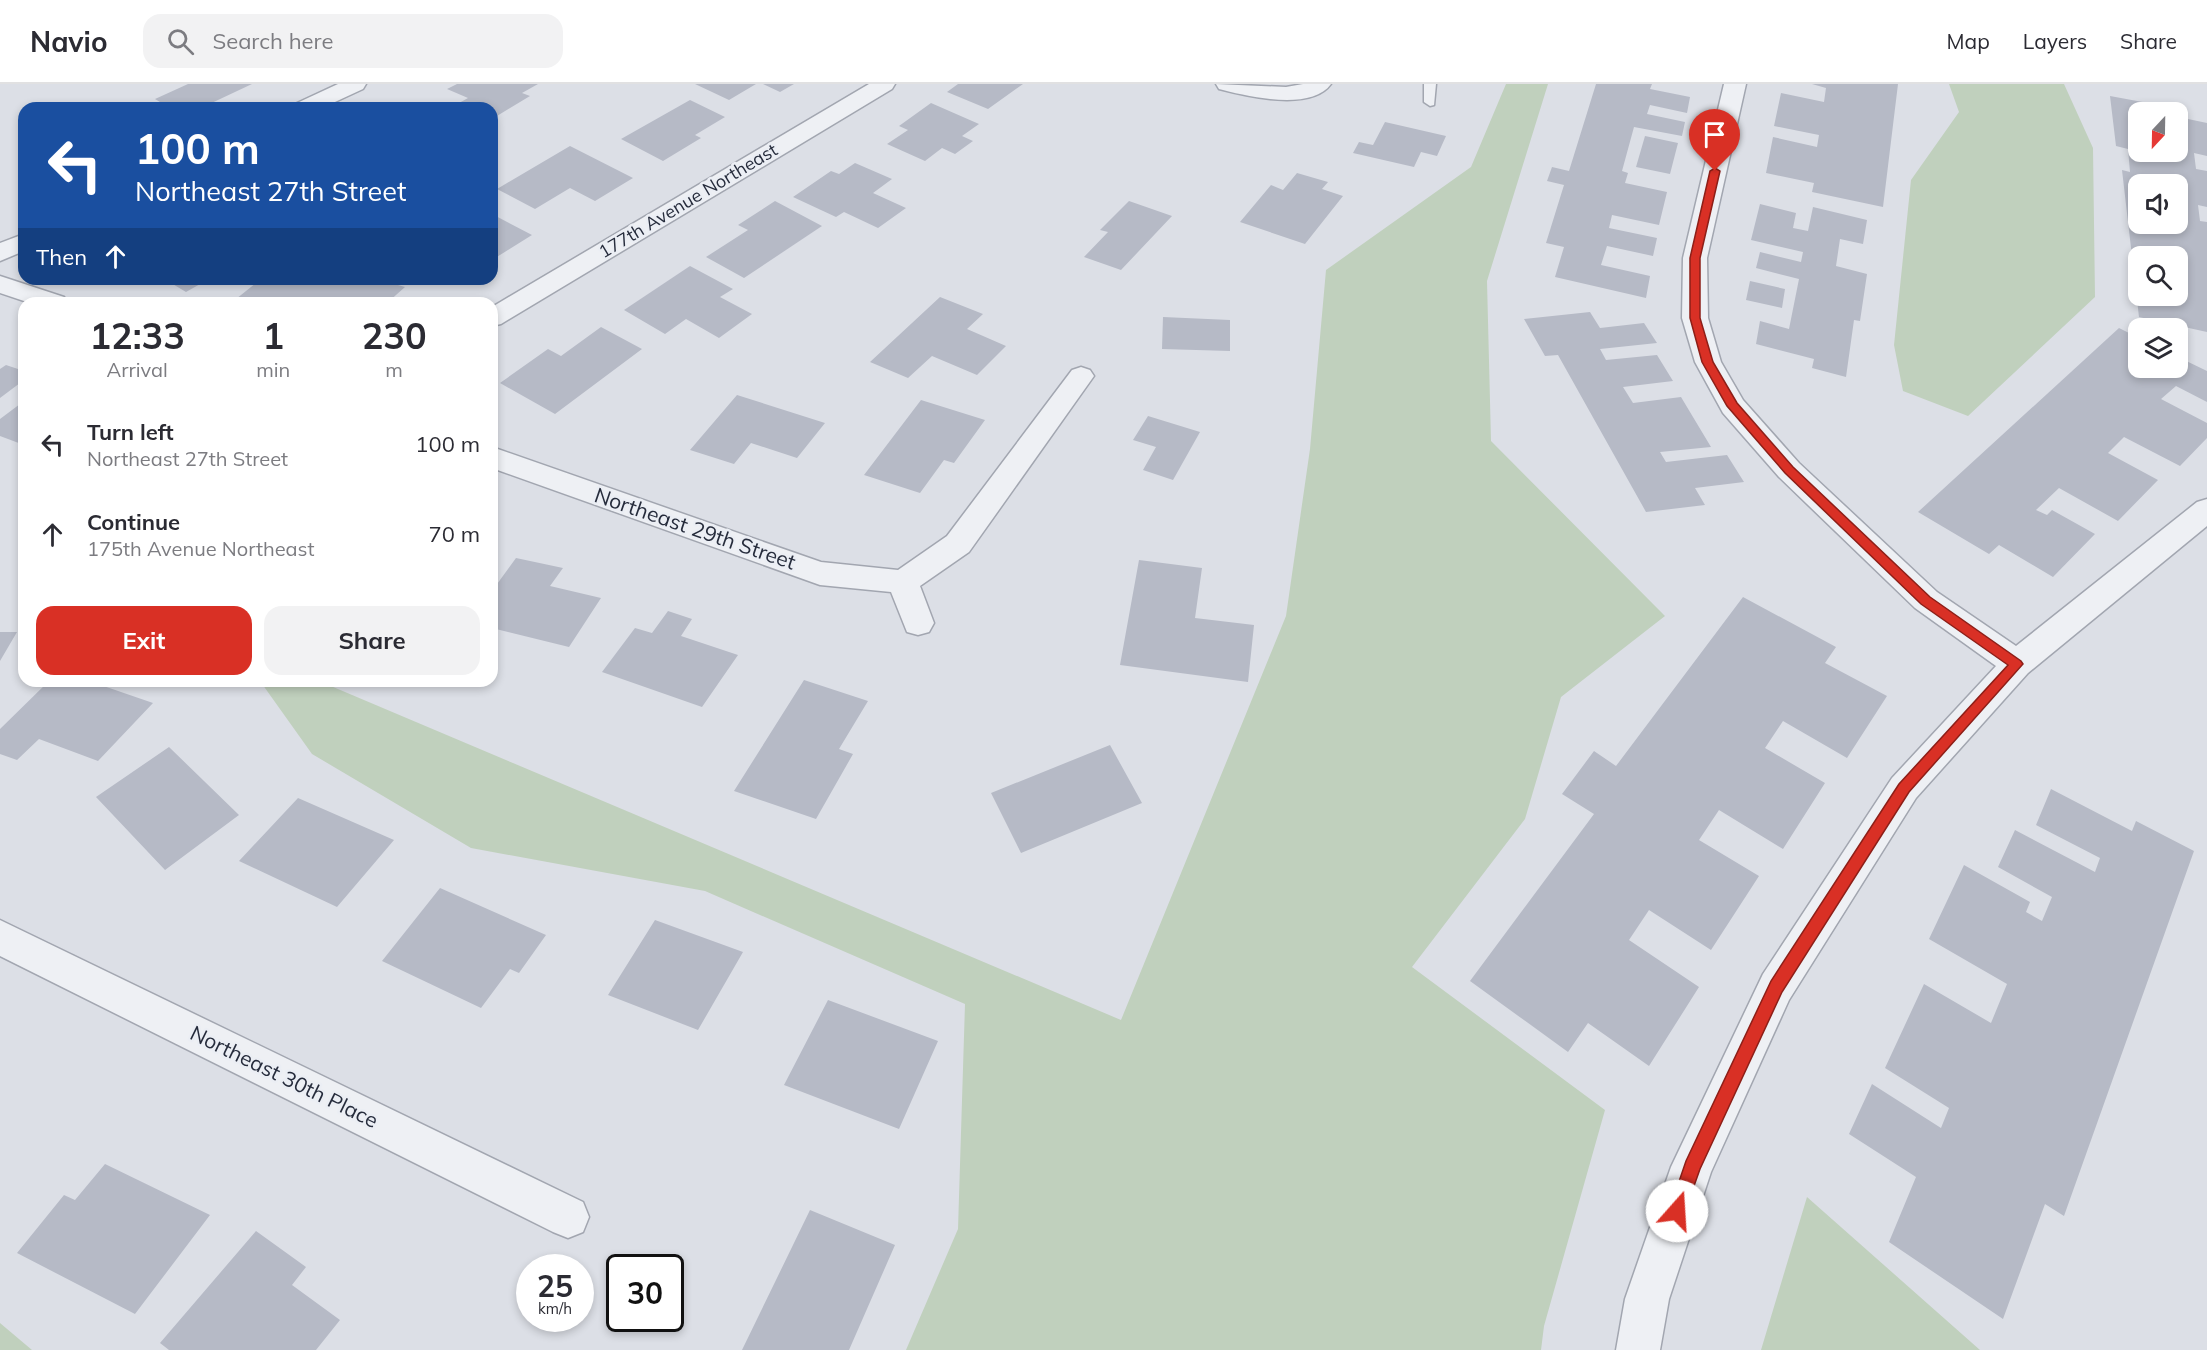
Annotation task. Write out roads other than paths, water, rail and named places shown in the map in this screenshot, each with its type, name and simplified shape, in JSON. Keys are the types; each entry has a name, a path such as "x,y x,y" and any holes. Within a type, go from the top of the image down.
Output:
{"street":[{"path":"318,102 355,84"},
{"name":"177th Avenue Northeast","path":"498,314 884,84"},
{"path":"1227,84 1250,90 1285,94 1312,89 1320,84"},
{"path":"1735,84 1695,258 1695,318 1708,362 1733,406 1789,470 1926,600 2017,664"},
{"path":"0,253 18,244"},
{"path":"0,284 38,297"},
{"path":"918,622 903,582 958,544 1081,376"},
{"name":"Northeast 29th Street","path":"498,459 820,573 903,582"},
{"path":"1638,1350 1647,1299 1692,1167 1776,987 1904,788 2017,664 2207,510"},
{"name":"Northeast 30th Place","path":"0,937 568,1217"}],"lane":[{"path":"1430,84 1430,102"}]}
